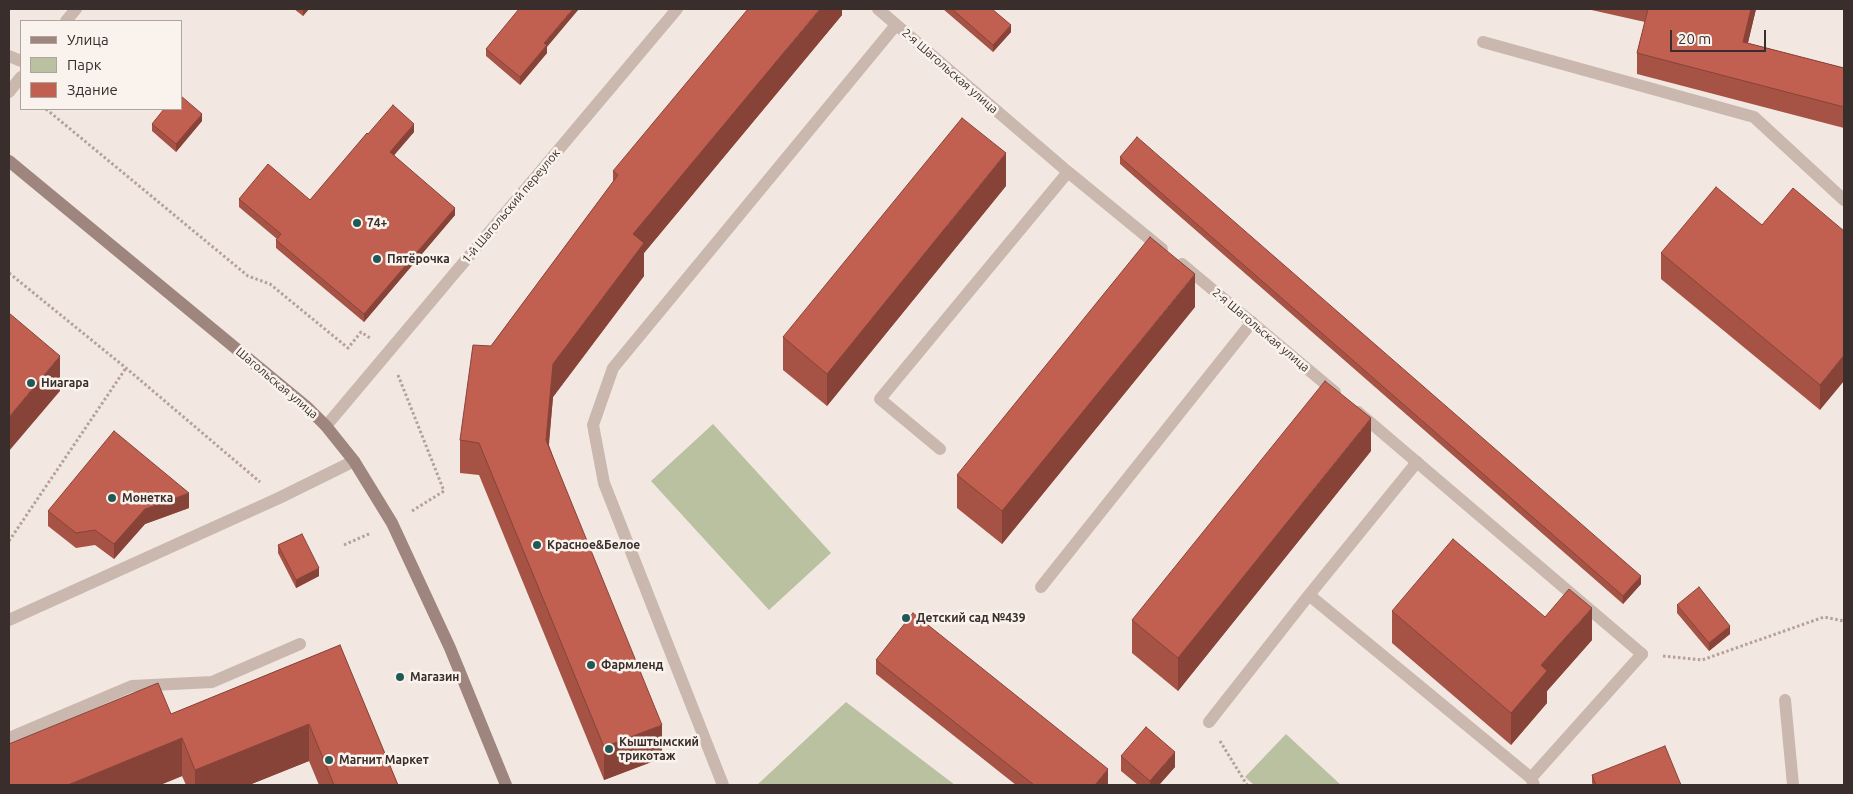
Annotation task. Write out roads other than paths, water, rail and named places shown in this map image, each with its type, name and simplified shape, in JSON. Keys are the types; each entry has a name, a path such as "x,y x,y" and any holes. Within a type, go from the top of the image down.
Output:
{"main road":[{"name":"Шагольская улица","path":"9,161 308,408 326,426 354,461 392,523 450,648 506,785"}],"street":[{"path":"67,20 76,9"},
{"name":"1-й Шагольский переулок","path":"326,426 677,9"},
{"name":"2-я Шагольская улица","path":"878,9 1068,172 1346,401 1642,654 1532,782"},
{"path":"723,785 604,483 593,425 613,368 896,24"},
{"path":"1483,42 1754,117 1844,200"},
{"path":"9,92 20,78"},
{"path":"940,449 880,400 1068,172"},
{"path":"1041,587 1252,322"},
{"path":"9,620 280,498 354,461"},
{"path":"1210,722 1309,595 1417,462"},
{"path":"1309,595 1532,782"},
{"path":"9,738 132,686 212,682 300,644"},
{"path":"1785,700 1793,785"}],"place":[{"name":"74+","path":"357,223"},
{"name":"Пятёрочка","path":"377,259"},
{"name":"Ниагара","path":"31,383"},
{"name":"Монетка","path":"112,498"},
{"name":"Красное&Белое","path":"537,545"},
{"name":"Детский сад №439","path":"906,618"},
{"name":"Фармленд","path":"591,665"},
{"name":"Магазин","path":"400,677"},
{"name":"Кыштымский трикотаж","path":"609,749"},
{"name":"Магнит Маркет","path":"329,760"}]}
